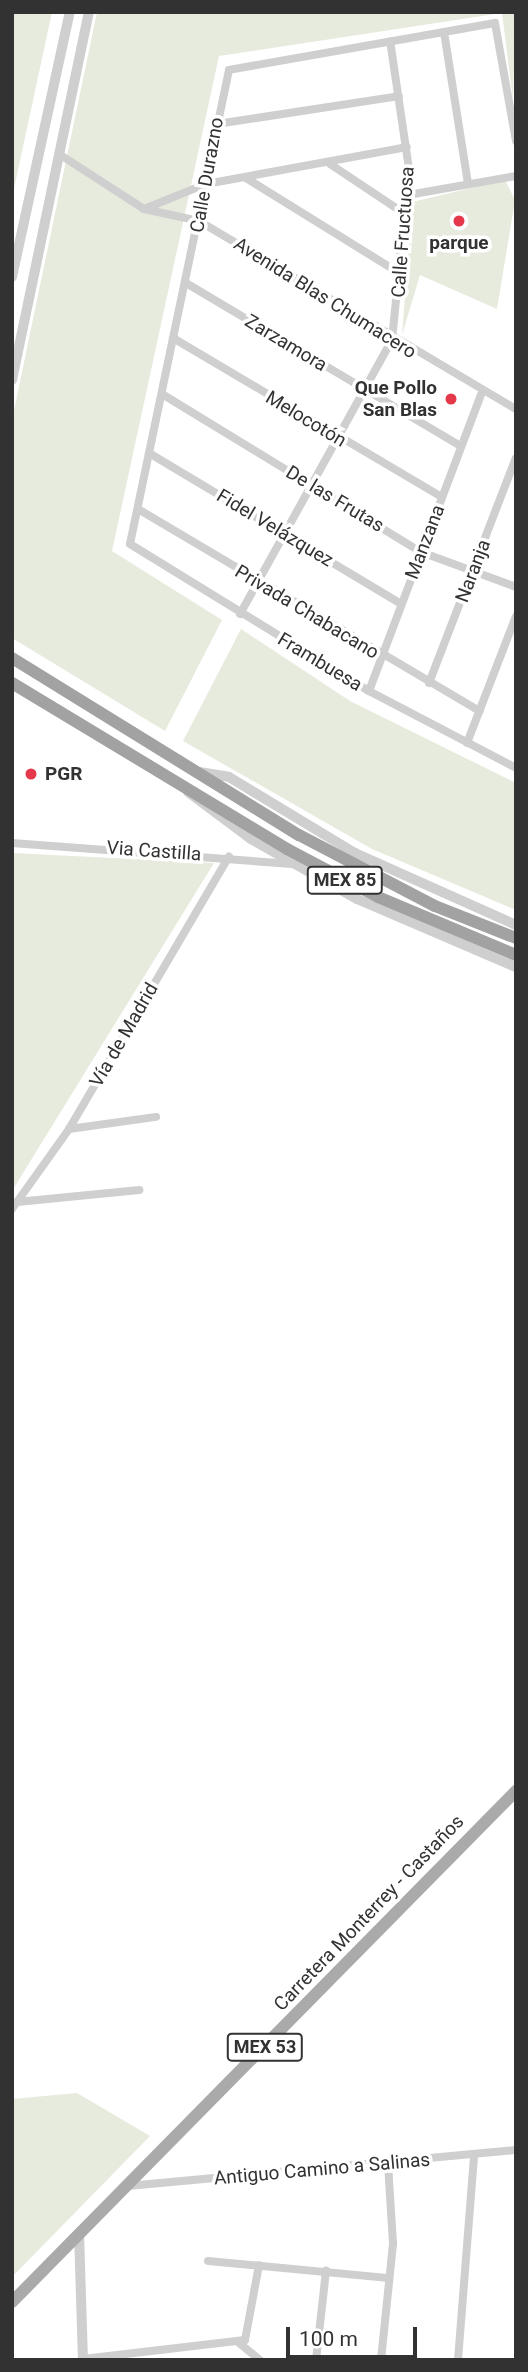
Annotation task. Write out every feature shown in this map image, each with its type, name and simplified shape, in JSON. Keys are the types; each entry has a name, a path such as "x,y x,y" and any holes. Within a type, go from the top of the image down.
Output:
{"highway":[{"name":"MEX 85","path":"12,657 384,881 516,938"},
{"name":"MEX 85","path":"12,683 356,886 516,956"}],"main road":[{"name":"Carretera Monterrey - Castaños","path":"12,2302 516,1791"}],"street":[{"path":"12,277 70,12"},
{"path":"12,380 89,12"},
{"name":"Calle Durazno","path":"130,546 200,222 223,82 234,66 495,23 514,110"},
{"path":"444,32 468,184"},
{"name":"Calle Fructuosa","path":"390,41 407,147 408,195 392,340"},
{"path":"217,124 399,96"},
{"path":"514,110 516,141"},
{"path":"144,209 206,184 330,164 407,147"},
{"name":"Avenida Blas Chumacero","path":"59,154 144,209 200,222 481,394 516,409"},
{"path":"330,164 405,214"},
{"path":"408,195 516,176"},
{"path":"246,178 401,274"},
{"name":"Zarzamora","path":"186,283 460,446"},
{"name":"Melocotón","path":"173,338 337,438 442,497"},
{"path":"240,614 392,340"},
{"name":"De las Frutas","path":"162,394 421,552 516,587"},
{"name":"Manzana","path":"369,691 481,394"},
{"name":"Fidel Velázquez","path":"149,453 285,532 401,604"},
{"name":"Naranja","path":"429,683 516,458"},
{"name":"Privada Chabacano","path":"138,509 382,658 480,710"},
{"name":"Frambuesa","path":"130,546 369,691 516,768"},
{"path":"467,744 516,616"},
{"path":"199,772 229,777 355,853 516,925"},
{"path":"185,785 202,807 357,899 516,967"},
{"name":"Via Castilla","path":"12,843 229,856 296,864"},
{"name":"Vía de Madrid","path":"15,1205 69,1129 229,856"},
{"path":"69,1129 156,1117"},
{"path":"15,1205 139,1190"},
{"name":"Antiguo Camino a Salinas","path":"128,2186 388,2164 516,2150"},
{"path":"458,2360 474,2155"},
{"path":"381,2360 389,2278 388,2164"},
{"path":"79,2233 83,2359 239,2343 249,2336 259,2266"},
{"path":"208,2261 389,2278"},
{"path":"317,2360 326,2271"},
{"path":"239,2343 260,2360"}],"shaded area":[{"path":"12,12 52,12 12,198"},
{"path":"97,12 516,12 513,100 502,13 219,56 112,551 222,620 165,731 12,638 12,420"},
{"path":"505,180 515,200 497,309 420,275 402,335 412,202"},
{"path":"241,629 350,701 516,783 516,910 372,849 183,741"},
{"path":"12,853 214,863 12,1191"},
{"path":"77,2093 150,2136 12,2277 12,2099"}],"place":[{"name":"parque","path":"459,221"},
{"name":"Que Pollo San Blas","path":"451,399"},
{"name":"PGR","path":"31,774"}]}
